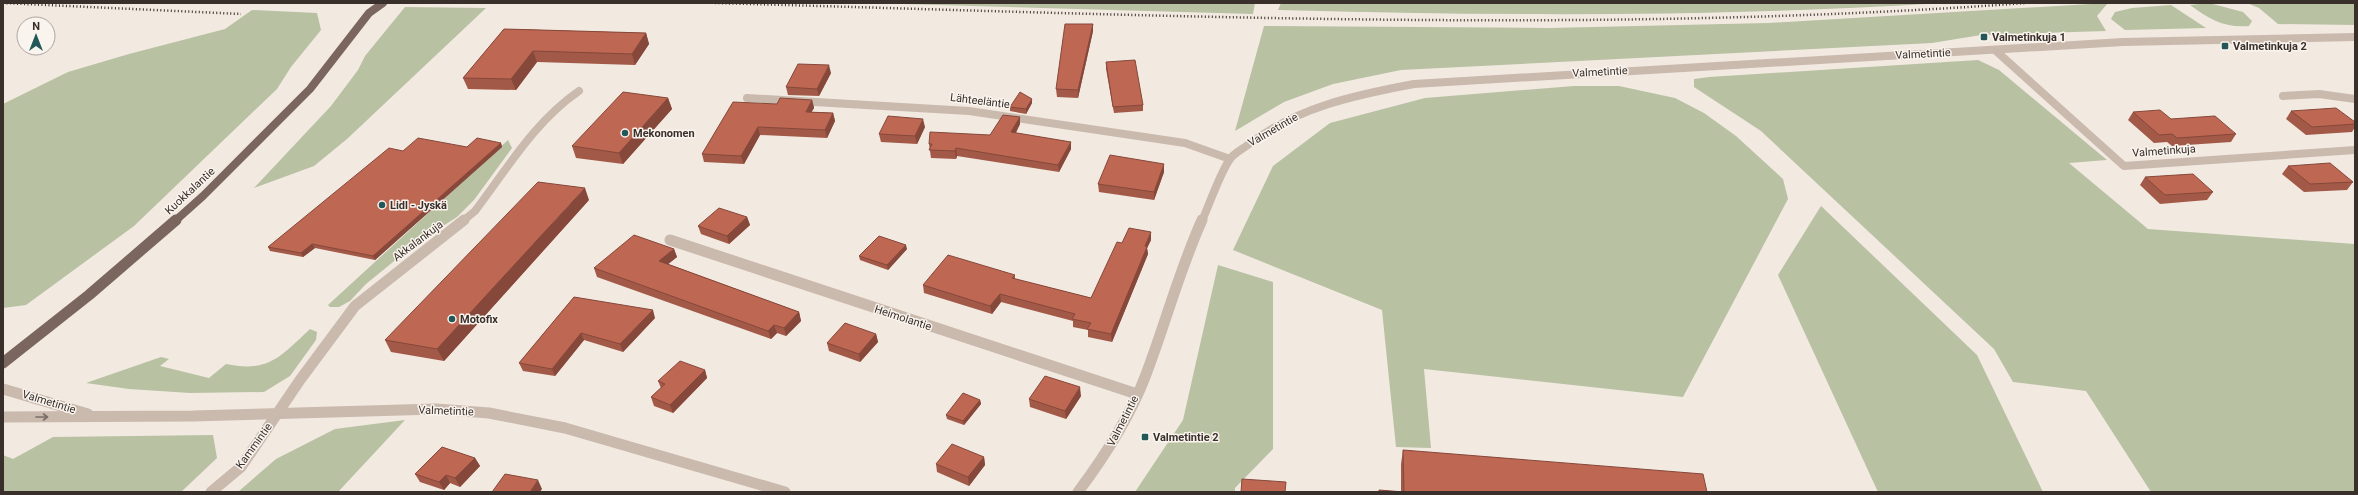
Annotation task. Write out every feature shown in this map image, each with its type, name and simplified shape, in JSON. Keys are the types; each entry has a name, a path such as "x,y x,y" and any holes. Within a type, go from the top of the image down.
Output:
{"main road":[{"path":"368,3 369,13"},
{"name":"Kuokkalantie","path":"3,362 101,284 203,196 310,89 369,13 383,3"}],"street":[{"name":"Valmetintie","path":"1078,492 1110,449 1145,378 1189,249 1230,159 1265,132 1290,118 1355,95 1414,84 2123,42 2355,37"},
{"name":"Valmetinkuja","path":"1995,50 2124,166 2355,150"},
{"name":"Akkalankuja","path":"277,414 340,323 355,306 475,211 544,120 561,103 579,90"},
{"path":"2283,96 2319,94 2355,99"},
{"name":"Lähteeläntie","path":"747,98 969,111 1185,143 1230,159"},
{"name":"Heimolantie","path":"670,240 1118,390 1137,394"},
{"name":"Valmetintie","path":"3,389 96,417"},
{"name":"Valmetintie","path":"3,417 277,414 436,409 511,416 565,428 785,492"},
{"name":"Kammintie","path":"211,492 242,467 277,414"}],"green space":[{"path":"868,3 1255,3 1253,14"},
{"path":"1281,3 1942,3 1776,11 1527,14 1278,10"},
{"path":"2108,3 2097,16 2106,31 1981,35 1932,43 1401,70 1333,84 1284,102 1235,131 1264,26 1550,28 1768,23"},
{"path":"2209,3 2243,12 2252,21 2249,26 2232,26 2224,24 2217,22 2190,5"},
{"path":"2247,3 2355,3 2355,25 2278,24 2259,8"},
{"path":"2171,5 2206,28 2125,30 2111,19 2115,12 2132,8"},
{"path":"405,7 486,8 347,139 314,166 254,188 331,106 358,70 365,56"},
{"path":"252,10 317,13 321,30 291,67 277,89 134,226 26,305 3,308 3,104 68,72 129,54 225,29"},
{"path":"1978,60 1999,70 2107,160 2069,163 2148,229 2355,244 2355,492 2151,492 2086,391 2013,382 1994,349 1761,131 1694,87 1694,79 1709,77"},
{"path":"1574,86 1619,86 1675,98 1704,113 1736,136 1783,179 1788,199 1683,397 1424,369 1431,448 1396,447 1382,310 1233,250 1273,166 1330,123 1425,98"},
{"path":"508,140 512,148 474,200 457,217 415,244 366,284 350,301 339,307 330,307 328,305"},
{"path":"1821,206 1977,355 2043,492 1878,492 1778,275"},
{"path":"1218,265 1273,282 1273,449 1235,488 1235,492 1135,492 1183,420"},
{"path":"310,329 317,332 316,340 290,376 264,392 190,393 129,389 86,383 161,357 169,359 160,366 209,378 226,364 253,366 264,364 273,360 291,347"},
{"path":"405,420 338,492 238,492 276,459 335,429"},
{"path":"213,435 217,458 181,492 3,492 3,455 13,459 53,437"}],"building":[{"path":"1065,24 1093,24 1078,90 1056,89"},
{"path":"504,29 646,33 632,54 533,51 511,79 463,78"},
{"path":"1135,60 1143,105 1113,107 1106,62"},
{"path":"798,64 829,65 817,89 786,87"},
{"path":"623,92 668,98 619,153 572,146"},
{"path":"1020,92 1032,99 1026,109 1010,107"},
{"path":"780,98 812,100 806,112 833,113 825,130 758,127 741,156 702,154 733,102 777,104"},
{"path":"2336,108 2355,122 2355,124 2312,127 2291,111"},
{"path":"2160,110 2171,119 2215,116 2236,134 2177,138 2172,134 2159,135 2133,112"},
{"path":"1003,115 1020,117 1011,132 1071,142 1058,165 956,148 955,151 929,150 932,144 929,144 930,132 990,135"},
{"path":"888,116 923,119 915,136 879,134"},
{"name":"Lidl - Jyskä","path":"418,138 467,147 477,138 501,143 373,256 312,244 301,253 268,247 389,148 403,151"},
{"path":"1110,155 1164,164 1154,192 1098,184"},
{"path":"2330,163 2353,182 2310,184 2288,166"},
{"path":"2193,174 2213,192 2165,195 2145,177"},
{"path":"538,182 585,188 437,349 385,340"},
{"path":"719,208 747,217 727,236 698,226"},
{"path":"1129,228 1151,232 1145,246 1147,247 1111,334 1087,329 1091,323 1072,319 1075,314 1000,294 990,306 923,285 948,255 1015,275 1012,278 1091,298 1117,242 1122,243"},
{"path":"634,235 674,249 659,261 799,312 784,328 774,325 768,331 594,268"},
{"path":"879,236 906,245 887,265 859,256"},
{"path":"574,297 653,310 620,344 581,333 552,369 519,363"},
{"path":"845,323 876,334 859,354 827,343"},
{"path":"680,361 705,370 670,405 651,397 665,384 658,381"},
{"path":"1045,376 1080,387 1065,411 1029,399"},
{"path":"963,393 980,400 963,421 946,415"},
{"path":"952,444 984,457 968,477 936,464"},
{"path":"442,447 475,458 455,478 446,475 439,482 415,474"},
{"path":"1403,450 1703,474 1707,492 1404,492"},
{"path":"505,474 538,480 530,492 492,492"},
{"path":"1242,479 1286,482 1285,492 1241,492"},
{"path":"1379,490 1404,492 1379,492"}],"railway":[{"path":"3,3 241,14"},
{"path":"715,3 1043,13 1371,20 1699,18 1862,13 2026,3"}],"place":[{"name":"Valmetinkuja 1","path":"1984,37"},
{"name":"Valmetinkuja 2","path":"2225,46"},
{"name":"Mekonomen","path":"625,133"},
{"name":"Lidl - Jyskä","path":"382,205"},
{"name":"Motofix","path":"452,319"},
{"name":"Valmetintie 2","path":"1145,437"}]}
